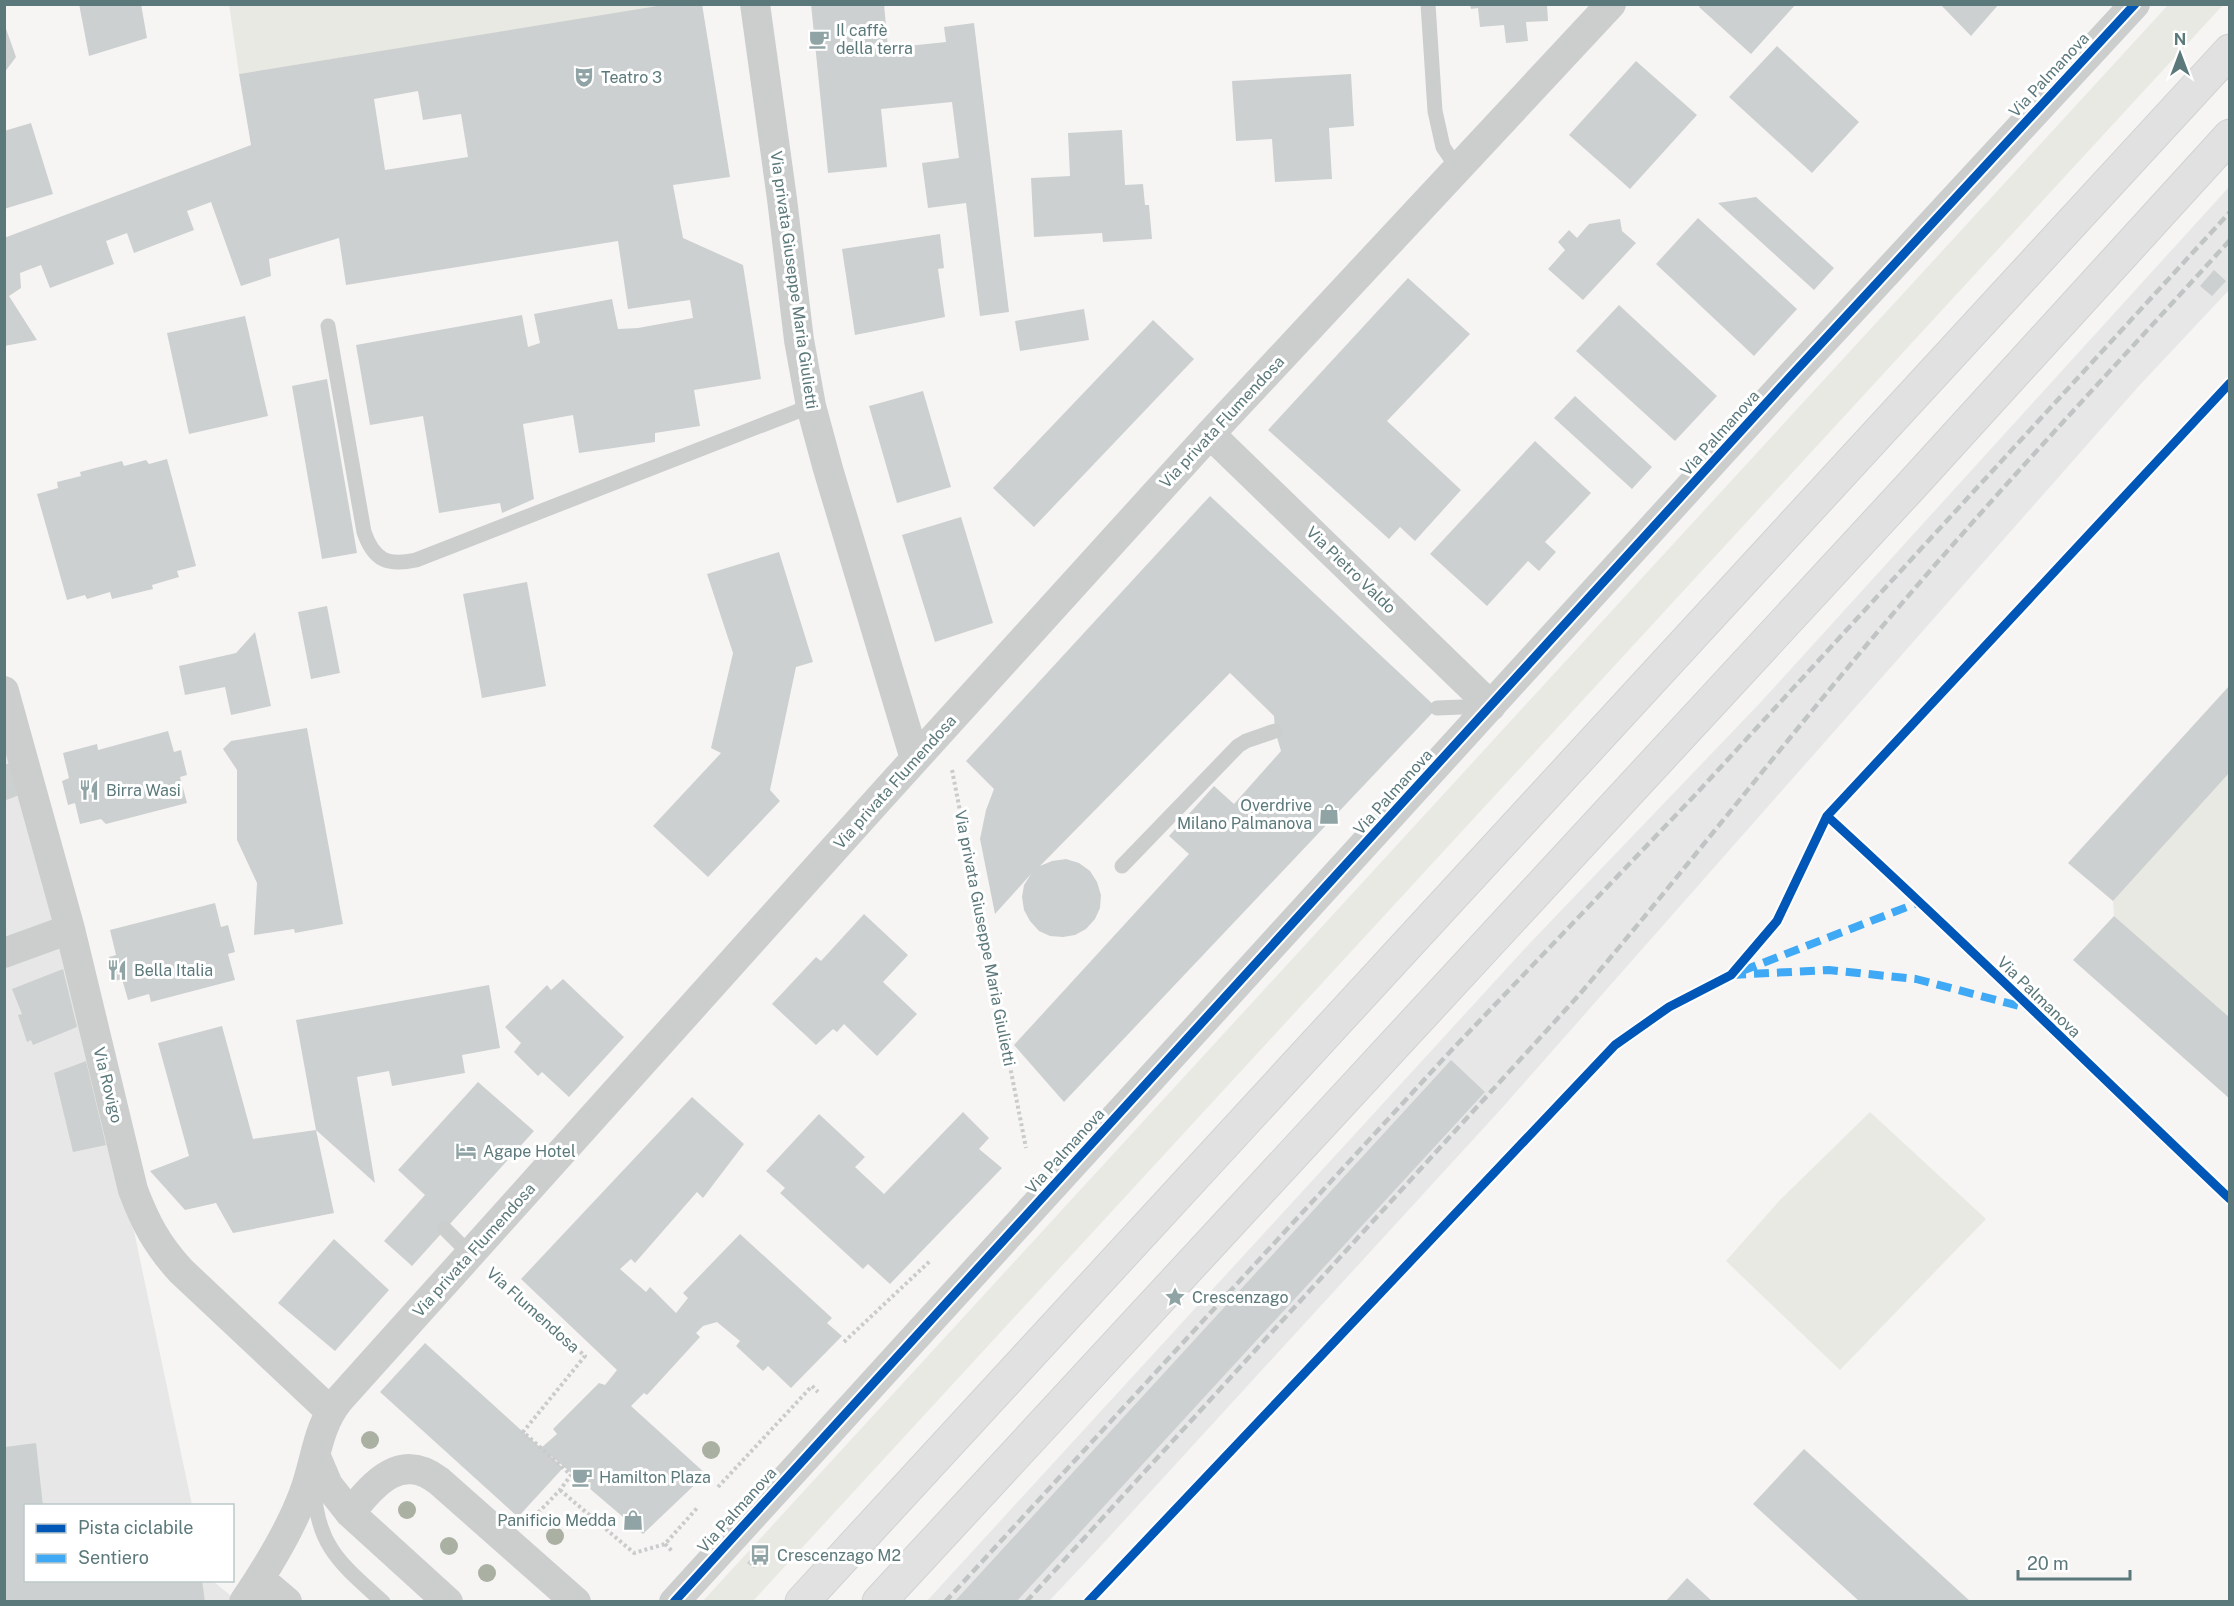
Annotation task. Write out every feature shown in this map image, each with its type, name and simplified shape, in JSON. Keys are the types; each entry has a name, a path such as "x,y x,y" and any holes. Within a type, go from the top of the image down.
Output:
{"highway":[{"path":"802,1602 2229,51"},
{"path":"879,1602 1911,486 2229,136"}],"street":[{"name":"Via privata Giuseppe Maria Giulietti","path":"754,4 782,199 799,340 811,406 915,759"},
{"name":"Via privata Flumendosa","path":"252,1590 297,1511 330,1411 1210,434 1611,4"},
{"name":"Via Palmanova","path":"674,1602 1790,377 2135,4"},
{"name":"Via Pietro Valdo","path":"1210,434 1491,706"},
{"name":"Via Rovigo","path":"4,691 69,929 133,1190 149,1230 181,1271 330,1411"},
{"path":"4,953 69,929"},
{"path":"316,1457 328,1485 350,1513 448,1602"},
{"path":"350,1513 370,1490 396,1470 406,1469 425,1473 439,1481 576,1602"},
{"path":"252,1590 287,1602"}],"lane":[{"path":"1428,4 1435,111 1443,147 1458,169"},
{"path":"328,326 364,532 374,552 382,560 394,562 416,560 811,406"},
{"path":"1437,708 1491,706"},
{"path":"1122,866 1238,746 1275,731"},
{"path":"445,1229 470,1254"},
{"path":"316,1457 314,1492 326,1542 342,1563 383,1602"}],"path":[{"path":"844,1342 930,1261"},
{"path":"531,1520 560,1490 634,1553 664,1544 698,1507"}],"shaded area":[{"path":"229,4 670,5 239,74"},
{"path":"2168,5 2223,5 753,1601 702,1602"},
{"path":"2229,187 2229,290 2138,387 1502,1108 1099,1548 1049,1601 926,1602 1530,943 1760,703"},
{"path":"4,691 70,929 192,1504 24,1504 24,1582 214,1582 237,1601 5,1601"},
{"path":"2229,772 2229,1018 2114,916 2113,901"},
{"path":"1870,1112 1986,1219 1840,1370 1726,1261 1780,1200"}],"building":[{"path":"79,4 141,4 147,38 89,56"},
{"path":"670,4 702,4 730,177 673,185 683,238 743,265 761,379 694,390 700,426 655,433 655,442 579,453 573,415 523,424 534,499 502,513 500,503 439,513 423,416 370,425 356,345 522,315 528,347 540,343 534,314 612,299 618,329 638,328 693,318 690,300 628,309 618,241 346,285 339,238 269,259 271,276 241,286 211,202 187,211 194,230 134,253 127,233 106,241 114,264 50,288 41,265 20,273 21,288 9,296 37,340 4,346 4,238 251,145 239,74","holes":["418,91 423,120 461,114 468,157 385,170 374,99"]},
{"path":"811,4 884,4 888,48 946,42 944,27 974,23 1009,312 980,316 966,203 928,208 922,163 959,158 952,102 881,109 887,167 828,173"},
{"path":"1701,4 1796,4 1751,54 1699,7"},
{"path":"1940,4 1999,4 1971,36"},
{"path":"1470,5 1547,5 1548,21 1526,22 1528,41 1506,43 1504,25 1480,27 1478,8 1471,9"},
{"path":"4,23 16,57 4,73"},
{"path":"1777,46 1859,122 1812,173 1729,97"},
{"path":"1636,61 1697,115 1630,189 1569,135"},
{"path":"1351,74 1354,126 1329,128 1332,179 1275,182 1272,139 1236,141 1232,81"},
{"path":"31,123 53,194 4,209 4,131"},
{"path":"1122,130 1125,185 1143,184 1145,205 1149,205 1152,239 1103,242 1102,233 1034,237 1031,178 1070,176 1068,133"},
{"path":"1756,197 1834,268 1814,290 1718,203"},
{"path":"1698,218 1797,309 1754,356 1656,264"},
{"path":"1620,219 1622,231 1636,243 1583,300 1548,269 1565,250 1558,242 1569,230 1577,238 1589,224"},
{"path":"940,234 944,268 938,269 945,317 855,335 842,249"},
{"path":"2214,270 2226,281 2212,296 2200,286"},
{"path":"1408,278 1470,334 1387,421 1461,490 1415,541 1400,527 1389,539 1268,430"},
{"path":"1619,305 1717,396 1675,441 1576,351"},
{"path":"1084,309 1089,340 1020,351 1015,321"},
{"path":"245,316 268,416 189,434 167,333"},
{"path":"1153,320 1194,359 1034,527 993,488"},
{"path":"327,379 357,553 322,559 292,386"},
{"path":"923,391 951,487 897,503 869,406"},
{"path":"1575,396 1652,467 1632,489 1554,418"},
{"path":"1535,441 1591,493 1545,542 1556,552 1539,571 1528,561 1487,606 1430,554"},
{"path":"167,459 196,566 177,571 179,577 152,585 153,589 112,599 110,592 87,599 85,595 67,600 37,494 58,488 57,482 81,476 80,472 122,461 124,466 146,460 149,464"},
{"path":"1210,496 1437,708 1064,1102 1014,1045 1189,854 1169,836 1214,786 1234,804 1281,751 1275,731 1274,716 1230,673 1040,866 1066,859 1079,863 1090,871 1097,882 1101,895 1100,908 1095,919 1086,929 1075,935 1063,937 1050,936 1039,931 1024,910 1022,897 1024,885 1031,874 995,914 980,839 986,810 994,789 966,761"},
{"path":"961,517 993,623 935,642 902,535"},
{"path":"779,552 813,662 796,667 770,790 780,801 708,877 653,826 721,753 711,748 733,653 707,574"},
{"path":"527,582 546,686 482,698 463,594"},
{"path":"327,606 340,673 311,679 298,612"},
{"path":"255,632 271,706 231,715 225,687 185,695 179,666 236,653"},
{"path":"2230,685 2230,772 2113,901 2068,863"},
{"path":"307,728 343,924 295,933 294,929 254,935 257,883 237,840 237,770 223,749 231,741"},
{"path":"168,731 174,752 181,750 187,775 180,777 187,803 106,824 101,819 80,824 75,803 68,805 62,781 69,778 63,753 97,744 98,750"},
{"path":"10,763 19,795 4,801 4,765"},
{"path":"215,903 221,927 228,925 235,952 228,954 235,980 151,1002 149,994 128,1000 122,979 115,981 109,957 116,955 110,930"},
{"path":"864,914 908,955 883,982 917,1014 877,1056 844,1024 837,1032 833,1029 816,1045 772,1004 816,957 821,961"},
{"path":"2114,916 2230,1018 2230,1099 2073,960"},
{"path":"63,969 77,1027 33,1045 31,1040 27,1042 18,1015 22,1014 12,989"},
{"path":"563,979 624,1037 569,1097 542,1072 538,1076 514,1052 521,1043 505,1027 547,985 551,990"},
{"path":"489,985 500,1048 462,1055 465,1073 392,1086 389,1071 357,1077 375,1183 316,1130 296,1020"},
{"path":"222,1026 253,1139 316,1130 334,1213 233,1233 216,1203 185,1210 150,1171 189,1156 158,1043"},
{"path":"1451,1060 1485,1092 1016,1602 954,1602"},
{"path":"86,1061 106,1145 73,1152 54,1073"},
{"name":"Agape Hotel","path":"478,1082 534,1131 412,1266 384,1241 425,1195 398,1170"},
{"path":"692,1097 744,1144 703,1198 697,1192 635,1263 631,1259 620,1269 646,1292 650,1287 676,1313 688,1298 683,1293 740,1234 832,1318 827,1323 842,1336 791,1388 768,1366 763,1371 736,1346 740,1341 717,1322 703,1326 696,1333 700,1337 647,1395 644,1393 631,1406 706,1474 643,1534 549,1454 563,1468 518,1517 380,1392 425,1343 541,1448 557,1434 553,1429 599,1383 605,1385 617,1370 521,1279"},
{"path":"963,1112 989,1138 979,1149 1002,1168 890,1284 868,1264 863,1269 780,1193 785,1188 766,1171 819,1114 865,1157 855,1167 884,1194"},
{"path":"334,1239 389,1290 335,1351 278,1303"},
{"path":"36,1443 43,1504 24,1504 24,1582 202,1582 205,1602 5,1602 5,1447"},
{"path":"1804,1449 1971,1602 1860,1602 1753,1504"},
{"path":"762,1546 769,1552 754,1568 747,1563"},
{"path":"1687,1578 1713,1602 1665,1602"}],"railway":[{"path":"945,1602 1446,1056 1697,793 2230,212"},
{"path":"1026,1602 1579,995 1932,568 2230,240"}],"marked path":[{"path":"1742,971 1920,902"},
{"path":"1731,975 1829,970 1916,979 2027,1008"}],"cycle path":[{"path":"674,1602 1790,377 2135,4"},
{"path":"1088,1602 1615,1045 1669,1007 1731,975 1777,921 1827,816 2230,383"},
{"path":"1827,816 2230,1199"}],"place":[{"name":"Il caffè della terra","path":"819,39"},
{"name":"Teatro 3","path":"584,77"},
{"name":"Birra Wasi","path":"89,790"},
{"name":"Overdrive Milano Palmanova","path":"1329,814"},
{"name":"Bella Italia","path":"117,970"},
{"name":"Agape Hotel","path":"466,1151"},
{"name":"Crescenzago","path":"1175,1297"},
{"name":"Hamilton Plaza","path":"582,1477"},
{"name":"Panificio Medda","path":"633,1520"},
{"name":"Crescenzago M2","path":"760,1555"}]}
